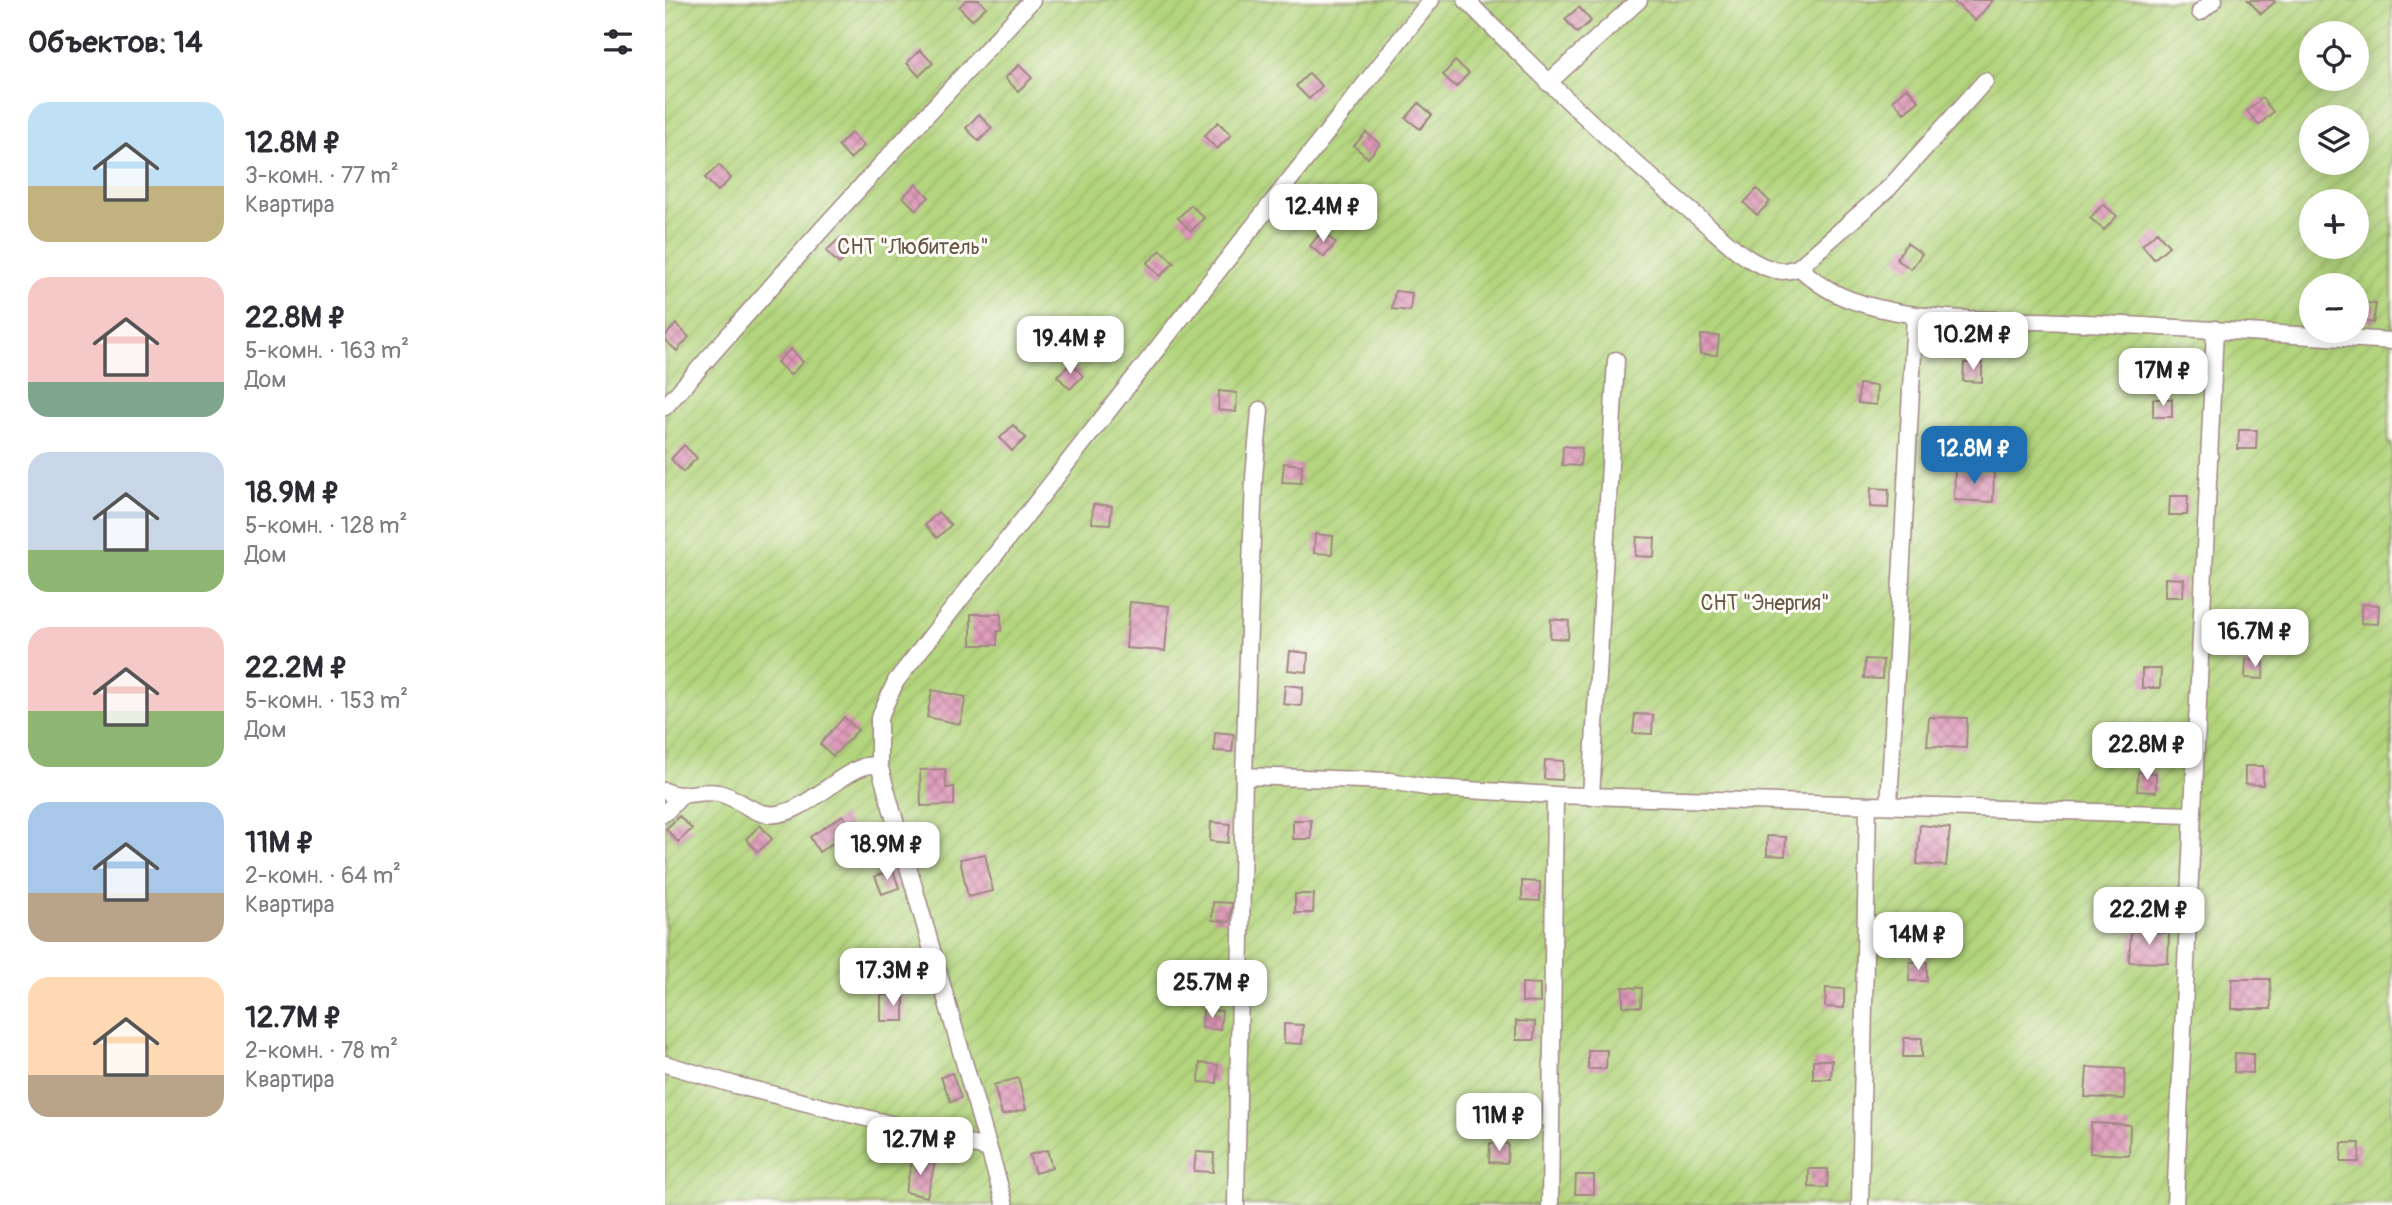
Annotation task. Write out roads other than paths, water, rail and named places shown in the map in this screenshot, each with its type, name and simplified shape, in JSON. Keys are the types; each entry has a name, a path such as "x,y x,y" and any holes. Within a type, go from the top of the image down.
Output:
{"lane":[{"path":"665,407 823,228 1032,0"},
{"path":"1005,1205 879,765 879,718 896,681 1431,0"},
{"path":"1466,0 1548,83 1645,173 1742,254 1766,268 1788,272 1799,267 1889,188 1985,81"},
{"path":"1548,83 1639,0"},
{"path":"2200,12 2214,0"},
{"path":"1799,267 1814,281 1832,292 1859,303 1915,315 2214,329 2392,341"},
{"path":"1889,805 1915,315"},
{"path":"2175,1205 2214,329"},
{"path":"1591,797 1616,360"},
{"path":"1236,1205 1244,776 1254,477 1260,410"},
{"path":"665,791 682,795 713,792 727,794 758,812 769,815 797,806 864,766 879,765"},
{"path":"1244,776 1390,781 1432,788 1555,796 2191,816"},
{"path":"665,813 682,795"},
{"path":"1550,1205 1555,796"},
{"path":"1860,1205 1868,805"},
{"path":"665,1064 736,1085 989,1149"}],"park label":[{"name":"СНТ \"Любитель\"","path":"913,247"},
{"name":"СНТ \"Энергия\"","path":"1765,603"}]}
